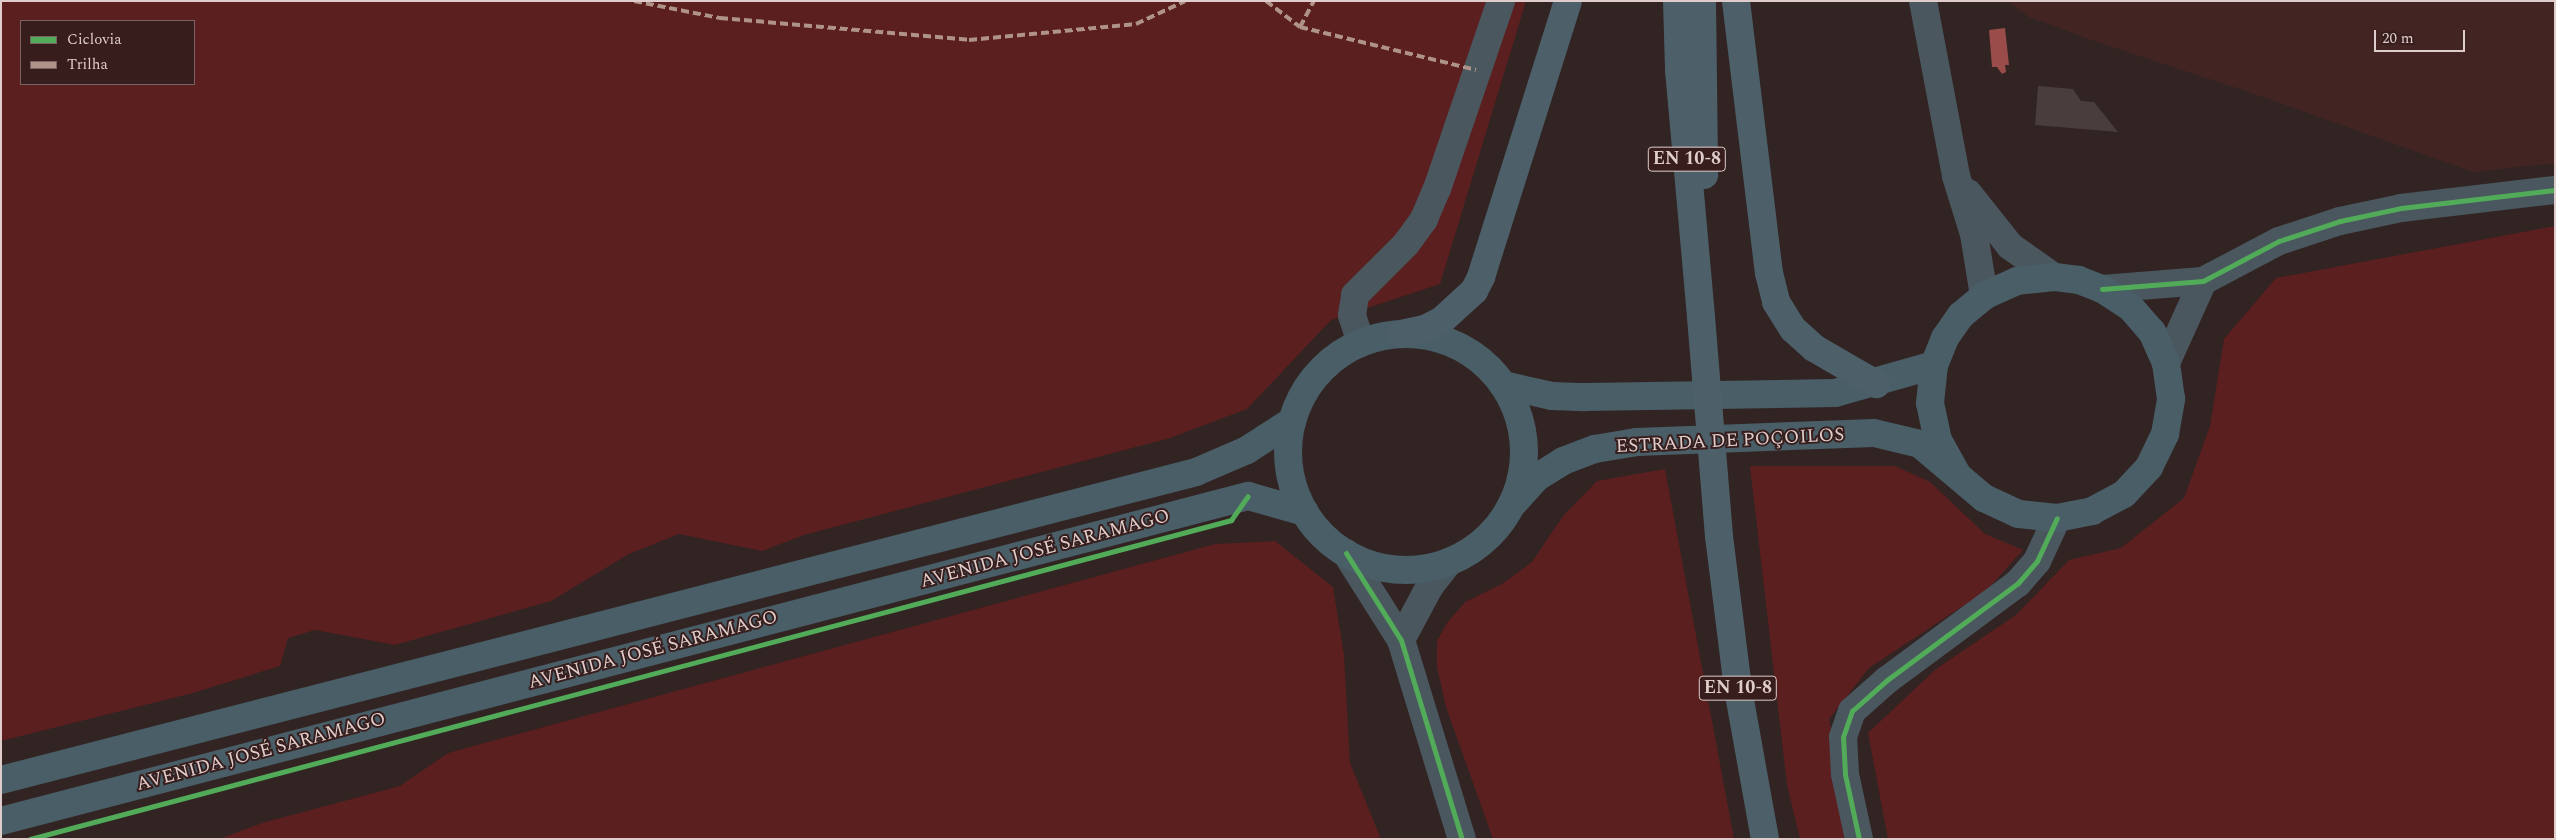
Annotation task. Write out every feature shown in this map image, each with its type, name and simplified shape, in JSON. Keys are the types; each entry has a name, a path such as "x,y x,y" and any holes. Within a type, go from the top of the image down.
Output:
{"highway":[{"path":"1401,334 1425,329 1441,321 1463,303 1481,278 1568,1"},
{"name":"EN 10-8","path":"1677,1 1679,70 1719,536 1738,689 1765,839"},
{"name":"EN 10-8","path":"1701,317 1705,95 1702,1"},
{"path":"1736,1 1769,273 1776,302 1793,329 1814,348 1876,384"}],"main road":[{"name":"ESTRADA DE POÇOILOS","path":"1511,506 1519,486 1524,444 1521,423 1503,385 1476,356 1458,346 1421,334 1401,334 1361,342 1324,366 1307,389 1292,422 1289,467 1305,512 1321,533 1346,553 1386,568 1428,568 1449,562 1465,554 1492,534 1511,506 1536,478 1563,461 1595,450 1637,442 1874,433 1920,444 1984,498 2019,514 2056,518 2100,507 2124,494 2149,467 2165,434 2171,399 2166,363 2152,332 2130,307 2102,289 2079,280 2054,277 2017,281 1984,296 1961,315 1945,338 1934,365 1930,403 1938,440 1956,473"},
{"path":"1503,385 1552,396 1585,398 1835,393 1876,384 1934,365"},
{"name":"AVENIDA JOSÉ SARAMAGO","path":"1,780 1196,472 1247,450 1292,422"},
{"name":"AVENIDA JOSÉ SARAMAGO","path":"1,821 1248,496 1305,512"}],"street":[{"path":"1361,342 1352,315 1355,295 1406,244 1424,219 1438,189 1501,1"},
{"name":"ESTRADA DE POÇOILOS","path":"1923,1 1956,176 1974,234 1984,296"},
{"name":"ESTRADA DE POÇOILOS","path":"1956,176 2010,246 2054,277"},
{"path":"2102,289 2203,282 2279,241 2340,221 2401,208 2555,190"},
{"path":"2166,363 2203,282"},
{"path":"1859,839 1845,774 1843,737 1852,711 1887,680 2018,583 2037,561 2056,518"},
{"name":"ESTRADA DE POÇOILOS","path":"1346,553 1401,640 1462,839"},
{"name":"ESTRADA DE POÇOILOS","path":"1401,640 1430,586 1449,562"}],"shaded area":[{"path":"1,1 1526,1 1440,284 1331,320 1247,409 1170,438 804,535 762,551 679,534 629,554 551,601 395,645 315,630 288,638 280,666 193,693 1,741"},
{"path":"2007,1 2555,1 2555,163 2473,172 2243,90 2094,41 2029,17"},
{"path":"2005,28 2009,65 2005,65 2006,72 2002,74 1997,67 1992,67 1989,30"},
{"path":"2555,226 2555,839 1888,839 1868,733 1936,669 2016,615 2069,560 2121,548 2184,498 2210,426 2224,339 2276,278"},
{"path":"1750,466 1895,466 1930,482 1985,534 2023,550 1987,590 1869,668 1829,719 1851,839 1800,839 1787,785"},
{"path":"1665,469 1734,839 1493,839 1446,707 1437,667 1437,641 1447,623 1465,602 1502,584 1532,562 1563,516 1597,481"},
{"path":"1275,541 1333,587 1344,655 1350,763 1381,839 219,839 262,823 400,786 448,753 1215,544"}],"building":[{"path":"2038,86 2073,89 2081,101 2094,102 2118,132 2035,125"}],"marked path":[{"path":"634,1 720,18 969,40 1136,24 1185,1"},
{"path":"1266,1 1300,27 1476,70"},
{"path":"1300,27 1314,1"}],"cycle path":[{"path":"2102,289 2203,281 2279,241 2340,221 2401,208 2555,190"},
{"path":"30,839 1231,520 1248,496"},
{"path":"1859,839 1845,774 1843,737 1852,711 1887,680 2018,583 2037,561 2057,518"},
{"path":"1346,553 1401,640 1462,839"}]}
